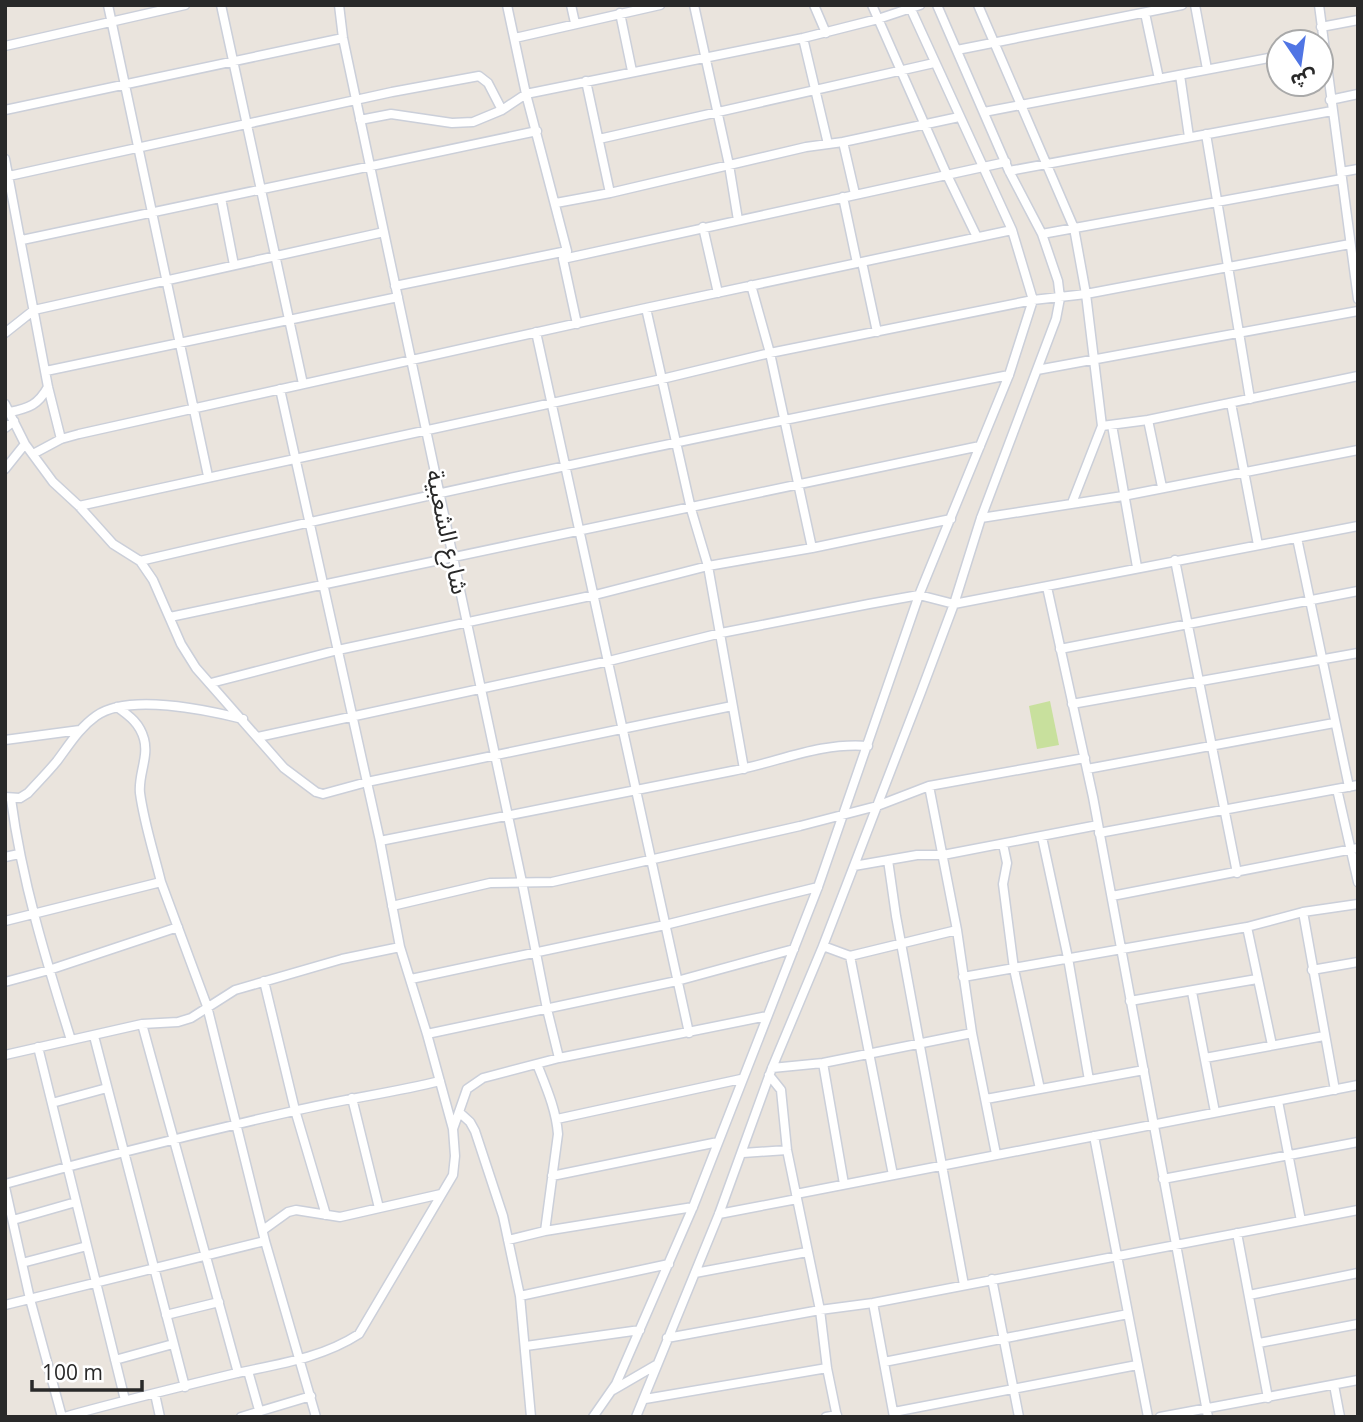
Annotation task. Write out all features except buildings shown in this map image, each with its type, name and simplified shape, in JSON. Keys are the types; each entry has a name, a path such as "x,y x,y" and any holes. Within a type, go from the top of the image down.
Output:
{"street":[{"path":"108,5 208,477"},
{"path":"5,46 185,5"},
{"path":"221,5 303,384"},
{"name":"شارع الشعبية","path":"339,5 360,120 559,1059"},
{"path":"507,5 526,94 556,203 577,324"},
{"path":"571,5 575,23"},
{"path":"515,38 660,5"},
{"path":"694,5 729,165 738,220"},
{"path":"814,5 826,33"},
{"path":"872,5 977,237"},
{"path":"637,1416 743,1153 770,1072 823,946 877,806 954,604 981,518 1056,319 1060,298 1058,281 1042,234 1007,167 937,5"},
{"path":"978,5 1074,228 1086,294 1102,426 1072,503"},
{"path":"1195,5 1207,69"},
{"path":"1319,5 1321,27 1358,20"},
{"path":"360,120 391,114 452,123 473,122 502,110 526,94 826,33 914,6 934,63 1012,230 1033,300 1009,375 919,595 818,887 693,1207 612,1391 593,1417"},
{"path":"957,50 1176,6"},
{"path":"620,13 632,71"},
{"path":"1145,13 1159,79"},
{"path":"5,110 343,38"},
{"path":"803,38 828,144"},
{"path":"984,112 1265,58"},
{"path":"599,139 934,63"},
{"path":"1180,75 1189,137"},
{"path":"9,176 478,76 488,83 502,110"},
{"path":"586,81 610,193"},
{"path":"1358,94 1330,100 1358,298"},
{"path":"396,286 738,220 983,167 1048,164 1332,111"},
{"path":"556,203 959,117"},
{"path":"22,240 537,131"},
{"path":"1206,134 1250,399"},
{"path":"844,142 855,194"},
{"path":"5,159 48,387 61,439"},
{"path":"1042,234 1217,201 1342,175 1358,169"},
{"path":"843,197 877,332"},
{"path":"221,198 234,265"},
{"path":"1348,228 1358,226"},
{"path":"703,227 718,293"},
{"path":"33,454 61,439 536,332 1012,230"},
{"path":"5,333 34,310 384,232"},
{"path":"79,506 770,353 1033,300 1086,294 1350,244"},
{"path":"751,285 770,353 812,548"},
{"path":"46,371 398,297"},
{"path":"646,308 691,509 708,566 744,769"},
{"path":"1037,370 1358,311"},
{"path":"536,332 690,1033"},
{"path":"140,561 676,441 1009,375"},
{"path":"1102,426 1148,420 1358,376"},
{"path":"48,387 30,408 7,408 25,444 53,482 113,544 140,561 152,580 181,644 196,668 284,768 316,792 331,793 367,782 732,706"},
{"path":"280,389 380,841 400,947 411,979 427,1034 440,1081 453,1129 453,1175 359,1334 341,1346 300,1360 63,1417 30,1299 5,1185 67,1166 295,1110 440,1081"},
{"path":"1231,403 1258,545"},
{"path":"1148,420 1162,487"},
{"path":"5,428 14,421"},
{"path":"1112,425 1137,567"},
{"path":"5,469 25,444"},
{"path":"170,617 980,446"},
{"path":"981,518 1123,496 1358,450"},
{"path":"211,683 338,650 595,595 708,566 951,519"},
{"path":"258,737 609,661 721,633 919,595 954,604 1358,526"},
{"path":"854,866 917,855 943,855 1042,837 1225,810 1353,786 1334,723 1297,538"},
{"path":"1175,560 1237,873"},
{"path":"1047,587 1112,896 1207,1413"},
{"path":"1060,649 1358,591"},
{"path":"1072,704 1358,653"},
{"path":"71,1040 32,914 8,798 20,798 29,793 79,730 97,715 117,707 182,707 243,719"},
{"path":"117,707 132,718 140,728 145,742 145,759 139,789 161,883 207,1006 265,1241 316,1417"},
{"path":"1087,769 1334,723"},
{"path":"5,740 79,730"},
{"path":"380,841 744,769 811,749 844,744 868,746"},
{"path":"392,906 490,883 552,882 877,806 929,786 1085,758"},
{"path":"929,786 996,1154"},
{"path":"1337,789 1354,849 1358,882"},
{"path":"1042,837 1068,958 1088,1080"},
{"path":"1003,844 1007,863 1003,884 1014,969 1040,1089"},
{"path":"1112,896 1354,849"},
{"path":"5,857 19,854"},
{"path":"888,860 964,1285"},
{"path":"5,921 161,883"},
{"path":"411,979 665,925 818,887"},
{"path":"963,977 1247,927 1303,912 1358,905"},
{"path":"1303,912 1335,1090"},
{"path":"5,982 178,927"},
{"path":"1247,927 1272,1045"},
{"path":"823,946 850,956 957,930"},
{"path":"6,1052 142,1024 178,1022 191,1018 236,990 342,959 400,947"},
{"path":"427,1034 677,981 794,949"},
{"path":"850,956 893,1175"},
{"path":"1312,970 1358,962"},
{"path":"1130,1001 1257,979"},
{"path":"264,981 295,1110 326,1215"},
{"path":"1192,992 1215,1112"},
{"path":"453,1129 467,1089 483,1078 559,1059 767,1016"},
{"path":"142,1024 238,1373"},
{"path":"770,1072 972,1033"},
{"path":"93,1036 185,1387"},
{"path":"1205,1058 1324,1036"},
{"path":"38,1047 125,1400"},
{"path":"823,1063 844,1184"},
{"path":"537,1064 557,1119 558,1134 545,1231"},
{"path":"986,1099 1144,1070"},
{"path":"770,1072 781,1090 787,1150 820,1310 827,1368 837,1416 826,1417"},
{"path":"557,1119 741,1079"},
{"path":"719,1214 844,1184 1358,1085"},
{"path":"52,1103 107,1088"},
{"path":"352,1098 379,1208"},
{"path":"1278,1101 1301,1221"},
{"path":"459,1112 475,1131 503,1216 520,1296 531,1417"},
{"path":"1094,1136 1148,1417"},
{"path":"552,1176 718,1142"},
{"path":"1163,1179 1358,1142"},
{"path":"743,1153 787,1150"},
{"path":"263,1230 288,1212 296,1210 340,1217 441,1194"},
{"path":"13,1220 76,1202"},
{"path":"508,1240 545,1231 693,1207"},
{"path":"667,1338 873,1303 1358,1211"},
{"path":"1237,1233 1268,1398"},
{"path":"5,1305 265,1241"},
{"path":"22,1263 87,1246"},
{"path":"695,1273 807,1252"},
{"path":"520,1296 669,1264"},
{"path":"1249,1295 1358,1273"},
{"path":"992,1279 1019,1417"},
{"path":"166,1315 219,1302"},
{"path":"873,1303 894,1414 1137,1365"},
{"path":"884,1362 1128,1314"},
{"path":"1258,1342 1358,1324"},
{"path":"526,1346 640,1330"},
{"path":"115,1360 173,1344"},
{"path":"612,1391 656,1365"},
{"path":"645,1399 827,1368"},
{"path":"248,1371 260,1415"},
{"path":"1160,1417 1207,1413 1358,1380"},
{"path":"1334,1385 1340,1417"},
{"path":"155,1394 160,1417"},
{"path":"241,1417 260,1415 311,1396"}],"green space":[{"path":"1050,701 1059,745 1037,749 1029,706"}]}
